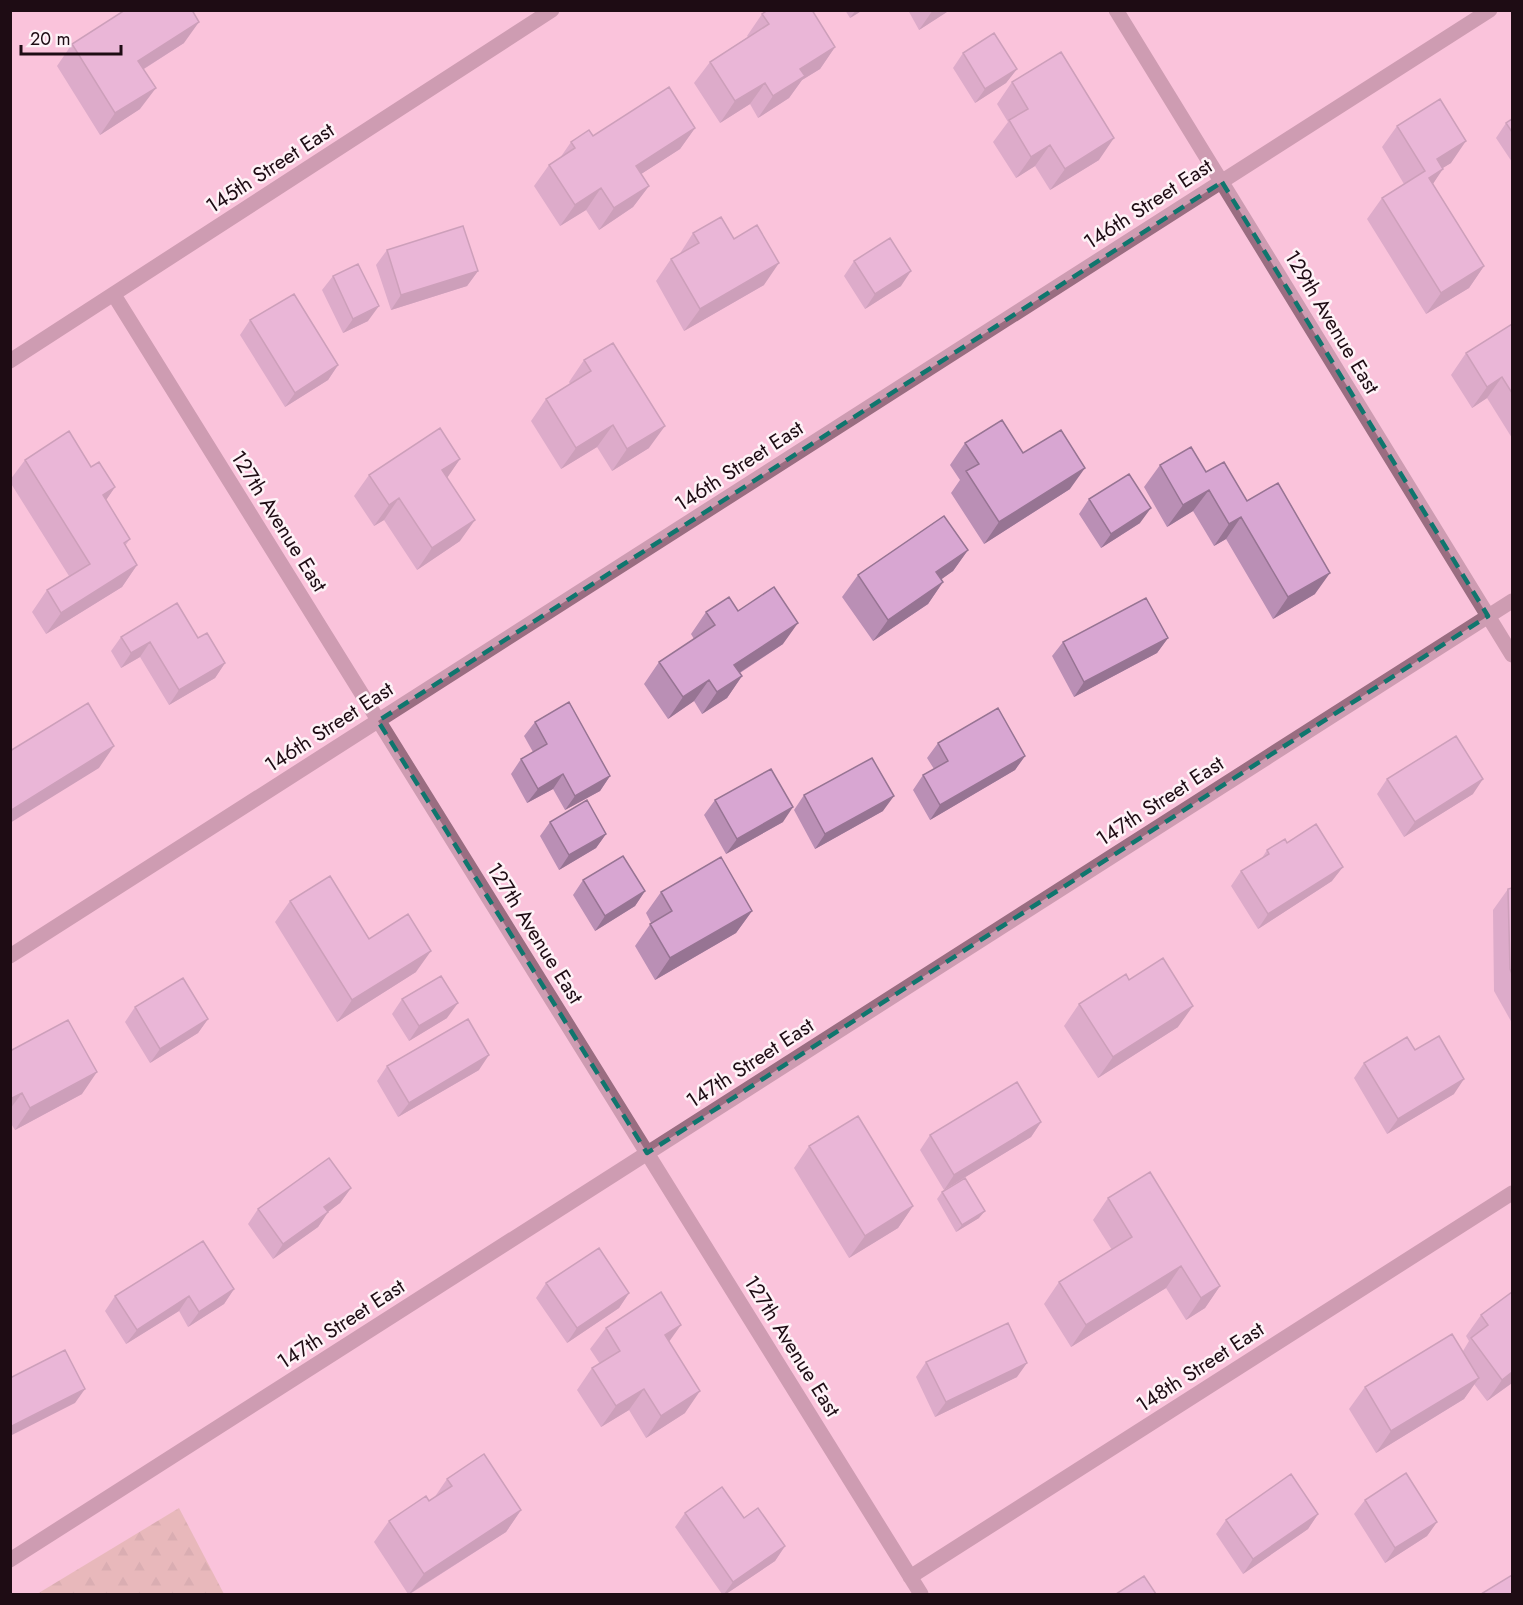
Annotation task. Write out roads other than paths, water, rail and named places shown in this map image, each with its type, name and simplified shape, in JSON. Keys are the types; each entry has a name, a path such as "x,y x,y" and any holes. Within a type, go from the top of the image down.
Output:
{"street":[{"name":"145th Street East","path":"10,361 552,10"},
{"name":"129th Avenue East","path":"1116,10 1512,656"},
{"name":"146th Street East","path":"10,956 1490,10"},
{"name":"127th Avenue East","path":"114,295 921,1594"},
{"name":"147th Street East","path":"10,1560 1512,601"},
{"name":"148th Street East","path":"910,1577 1512,1193"}]}
